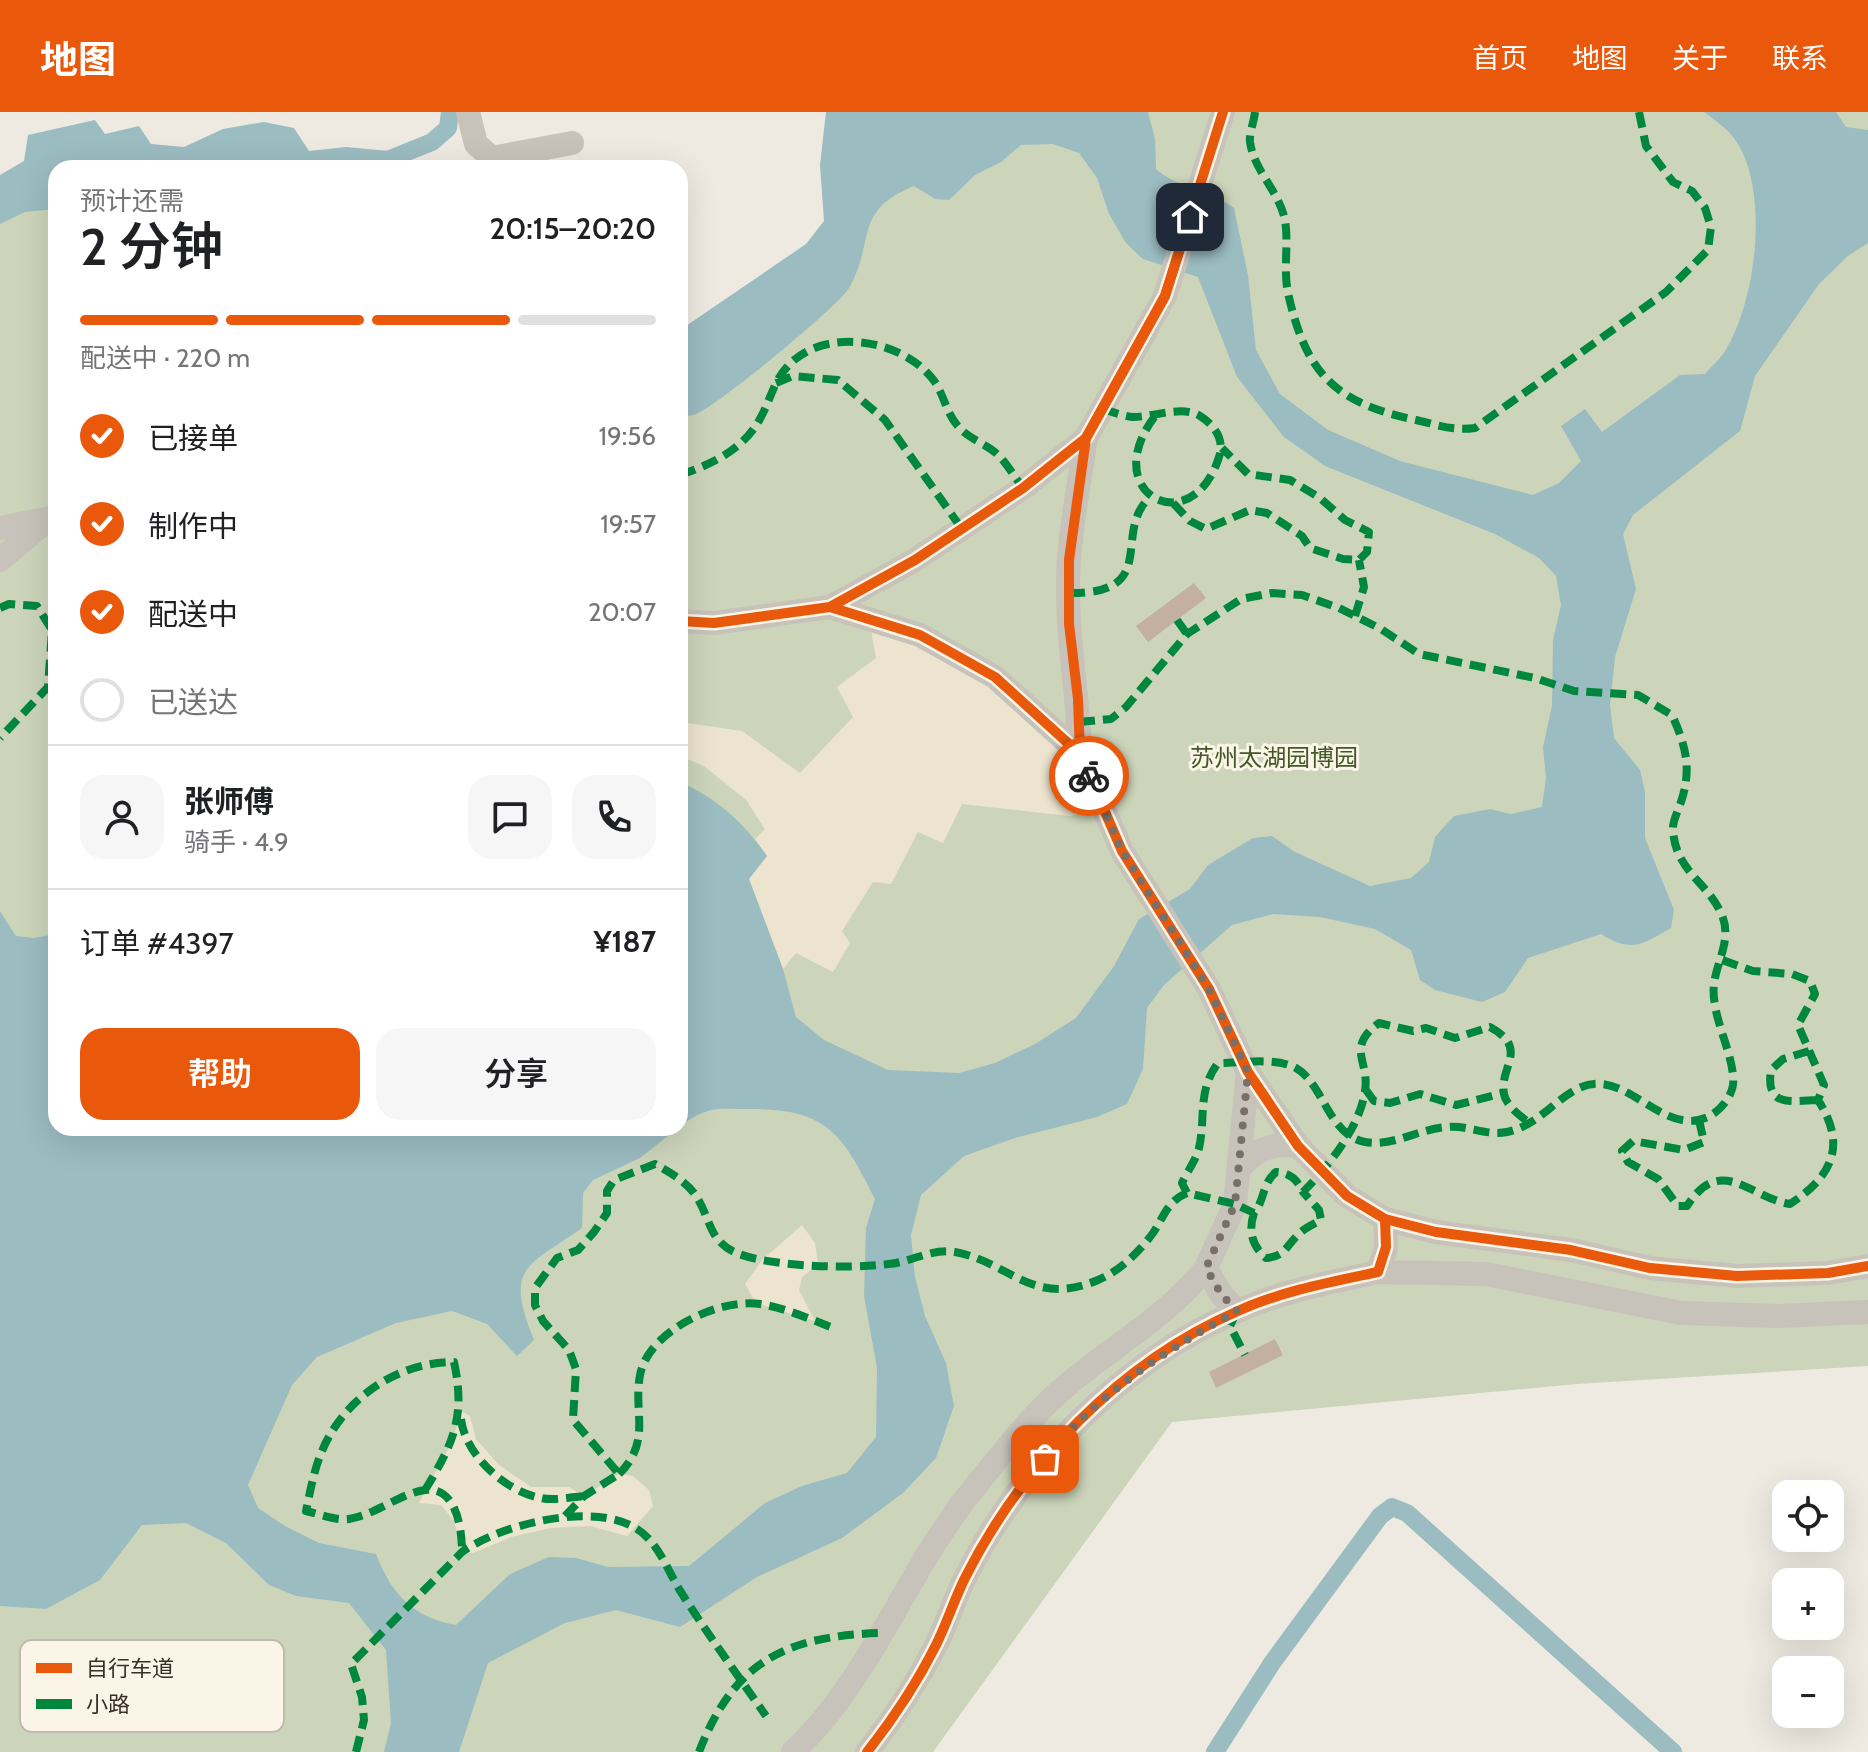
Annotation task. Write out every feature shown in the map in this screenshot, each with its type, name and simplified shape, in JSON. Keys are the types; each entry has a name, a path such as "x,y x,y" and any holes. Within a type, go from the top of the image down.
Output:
{"street":[{"path":"468,112 476,144 492,158 572,143"},
{"path":"1223,112 1165,296 1086,438 1069,560 1069,624 1078,699 1080,754 1122,851 1209,989 1248,1072 1298,1146 1347,1196 1385,1219 1436,1232 1571,1250 1650,1268 1737,1276 1828,1273 1868,1266"},
{"path":"688,621 714,623 830,607 927,552 1023,488 1086,438"},
{"path":"0,528 48,517"},
{"path":"0,560 48,520"},
{"path":"830,607 920,635 995,677 1080,754"},
{"path":"793,1752 839,1702 941,1533 972,1490 1057,1394 1149,1325 1185,1293 1206,1268 1235,1204 1248,1072"},
{"path":"1241,1166 1257,1151 1277,1144 1298,1146"},
{"path":"1378,1272 1386,1247 1385,1219"},
{"path":"1206,1268 1221,1294 1237,1311"},
{"path":"867,1752 894,1717 935,1647 965,1578 1011,1501 1062,1438 1112,1392 1169,1349 1237,1311 1279,1296 1378,1272 1486,1274 1681,1313 1778,1316 1868,1312"}],"green space":[{"name":"苏州太湖园博园","path":"853,112 1868,112 1868,1366 1577,1384 1172,1422 933,1752 0,1752 0,215 48,201 48,1136 688,1136 688,382 836,276"}],"shaded area":[{"path":"869,619 920,635 1080,754 1104,809 1070,816 962,804 943,843 918,832 891,884 873,882 842,931 850,943 833,972 796,953 783,969 749,879 767,856 755,839 765,829 746,800 704,766 688,759 688,723 742,731 800,773 853,717 837,687 876,658"},
{"path":"802,1225 815,1243 818,1265 802,1277 799,1290 815,1321 756,1303 745,1284 762,1260"},
{"path":"461,1411 470,1416 476,1439 499,1465 531,1487 569,1487 584,1496 619,1474 633,1476 649,1490 653,1506 627,1536 590,1526 551,1528 511,1537 473,1553 462,1552 454,1521 441,1505 419,1503 452,1442"}],"water":[{"path":"826,112 1148,112 1155,139 1156,169 1174,181 1234,208 1248,275 1256,350 1280,394 1328,430 1400,461 1533,495 1559,483 1581,461 1561,426 1585,409 1602,432 1680,375 1705,374 1723,354 1736,330 1745,305 1755,246 1753,188 1747,162 1736,141 1704,112 1836,112 1846,127 1868,130 1868,243 1848,256 1819,284 1755,376 1740,431 1633,515 1623,534 1636,589 1615,657 1610,705 1614,738 1640,770 1645,792 1645,838 1674,910 1671,928 1652,939 1629,945 1601,934 1528,958 1505,992 1482,1002 1435,990 1420,980 1411,950 1375,929 1320,917 1273,914 1232,925 1164,985 1147,1008 1143,1069 1127,1104 1097,1117 1015,1138 964,1156 921,1195 911,1235 915,1277 925,1316 946,1363 954,1406 936,1458 903,1493 842,1538 757,1577 680,1627 616,1610 565,1623 488,1663 459,1752 384,1752 391,1723 386,1650 349,1603 296,1596 269,1585 226,1543 186,1523 142,1525 100,1580 46,1609 0,1606 0,911 16,936 48,935 48,1136 668,1136 640,1158 593,1180 583,1193 582,1228 535,1261 526,1271 521,1297 534,1340 517,1356 487,1324 452,1311 396,1323 317,1357 292,1385 248,1485 258,1508 285,1526 319,1543 376,1554 389,1581 406,1602 428,1617 456,1625 510,1574 549,1557 576,1558 608,1567 689,1566 765,1503 802,1486 847,1473 876,1437 877,1368 864,1296 866,1228 875,1199 852,1157 829,1129 797,1114 776,1110 720,1109 706,1111 688,1121 688,786 729,813 767,856 749,879 783,969 796,1017 824,1040 888,1070 959,1073 995,1063 1035,1044 1076,1018 1114,966 1139,919 1190,889 1208,865 1253,838 1272,836 1295,852 1370,886 1411,878 1429,862 1435,837 1454,816 1490,809 1511,814 1542,807 1546,778 1543,747 1552,706 1553,640 1561,605 1556,576 1539,558 1495,534 1325,466 1284,437 1237,377 1198,277 1143,259 1126,243 1109,214 1097,178 1079,153 1053,144 1021,145 1001,162 975,175 949,200 935,199 914,186 895,196 881,206 873,217 857,271 841,298 729,392 710,406 688,416 688,325 806,244 824,221 820,165"},
{"path":"95,120 105,134 139,126 151,144 184,147 223,129 264,122 294,128 309,151 346,147 389,151 391,160 48,160 48,210 25,212 0,224 0,175 24,161 28,135"}],"building":[{"path":"1194,583 1206,598 1148,642 1136,626"},
{"path":"1275,1339 1283,1355 1216,1388 1209,1372"}],"waterway":[{"path":"387,160 432,142 448,128 450,112"},
{"path":"1215,1752 1272,1663 1380,1516 1392,1507 1407,1513 1673,1752"}],"marked path":[{"path":"1255,112 1250,139 1252,152 1278,200 1285,220 1288,293 1304,345 1315,364 1345,394 1364,404 1438,426 1467,429 1475,428 1666,292 1708,250 1711,227 1705,208 1692,191 1673,182 1646,146 1639,112"},
{"path":"688,472 716,460 747,437 762,415 783,372 802,354 820,346 860,342 900,353 917,364 935,382 957,425 997,454 1023,488"},
{"path":"776,383 793,376 838,380 885,420 962,529"},
{"path":"1103,409 1133,417 1168,412 1193,413 1210,424 1220,439 1221,451 1206,483 1189,498 1171,502 1155,498 1142,486 1136,467 1140,444 1155,416"},
{"path":"1173,503 1190,521 1206,529 1250,510 1267,513 1302,536 1310,548 1343,559 1359,560 1367,552 1369,532 1345,520 1320,498 1290,480 1248,474 1222,448"},
{"path":"1069,593 1097,591 1115,584 1125,573 1139,512 1149,498"},
{"path":"1355,616 1364,587 1359,560"},
{"path":"1079,722 1111,719 1126,707 1187,634 1241,599 1272,593 1302,595 1339,608 1381,629 1419,654 1535,678 1574,691 1638,695 1672,715 1684,747 1687,768 1684,790 1673,824 1675,845 1686,866 1715,902 1724,922 1723,949 1714,996 1731,1062 1733,1085 1721,1108 1708,1117 1691,1121 1675,1118 1612,1086 1596,1084 1579,1088 1536,1119 1527,1124 1518,1129 1507,1132 1448,1127 1376,1143 1365,1142 1353,1137 1343,1130 1313,1085 1296,1068 1268,1062 1218,1063 1207,1084 1199,1148 1182,1183 1187,1193 1235,1204 1254,1213 1268,1181 1276,1172 1292,1178 1303,1192 1342,1146 1350,1132 1357,1118 1366,1080 1361,1048 1363,1040 1379,1023 1413,1031 1426,1028 1455,1038 1490,1027 1502,1035 1511,1050 1504,1084 1505,1098 1514,1110 1529,1123"},
{"path":"0,608 9,604 37,606 48,624"},
{"path":"1177,620 1187,634"},
{"path":"0,738 48,687"},
{"path":"1699,1120 1704,1142 1684,1150 1633,1141 1622,1151 1628,1162 1658,1179 1678,1206 1687,1206 1700,1190 1712,1182 1724,1180 1790,1204 1817,1182 1831,1158 1832,1131 1818,1100 1824,1085 1798,1025 1815,994 1810,981 1792,974 1753,971 1722,960"},
{"path":"1809,1051 1783,1059 1771,1070 1770,1082 1772,1091 1782,1100 1818,1100"},
{"path":"1366,1090 1374,1101 1390,1103 1420,1094 1456,1105 1504,1093"},
{"path":"565,1516 584,1496 619,1474 573,1420 576,1369 569,1350 543,1321 535,1305 535,1288 557,1258 578,1250 594,1232 607,1213 607,1191 614,1180 655,1164 681,1180 694,1193 721,1243 739,1254 754,1258 813,1266 854,1266 897,1263 946,1251 974,1257 1022,1280 1056,1289 1098,1280 1121,1266 1148,1240 1170,1205 1187,1193"},
{"path":"1254,1213 1251,1232 1257,1248 1266,1258 1278,1255 1303,1230 1321,1220 1319,1210 1303,1192"},
{"path":"619,1474 629,1462 638,1438 640,1375 656,1344 671,1332 706,1312 743,1304 779,1308 836,1329"},
{"path":"1237,1311 1230,1326 1245,1355"},
{"path":"425,1490 450,1444 454,1429 458,1399 454,1362 432,1364 392,1377 356,1402 329,1436 320,1456 306,1511 349,1519 416,1492 436,1491 444,1495 456,1511 462,1552"},
{"path":"461,1419 470,1446 501,1480 546,1499 584,1496"},
{"path":"356,1752 364,1720 362,1697 351,1664 462,1552 523,1525 573,1517 619,1521 637,1529 651,1541 689,1605 766,1716"},
{"path":"699,1752 729,1695 747,1675 768,1660 791,1648 817,1640 881,1633"}],"cycle path":[{"path":"830,607 915,560 1023,488 1086,438 1165,296 1223,112"},
{"path":"688,621 714,623 830,607 920,635 995,677 1080,754 1122,851 1209,989 1248,1072 1298,1146 1347,1196 1385,1219 1436,1232 1571,1250 1650,1268 1737,1276 1828,1273 1868,1266"},
{"path":"867,1752 921,1673 988,1536 1045,1457 1079,1421 1154,1358 1195,1332 1272,1298 1378,1272 1386,1247 1385,1219"}],"way so far":[{"path":"1045,1459 1062,1438 1112,1392 1169,1349 1237,1311 1221,1294 1206,1268 1235,1204 1248,1072 1209,989 1122,851 1089,776"}],"route":[{"path":"1089,776 1080,754 1078,699 1069,624 1069,560 1086,438 1165,296 1190,217"}]}
